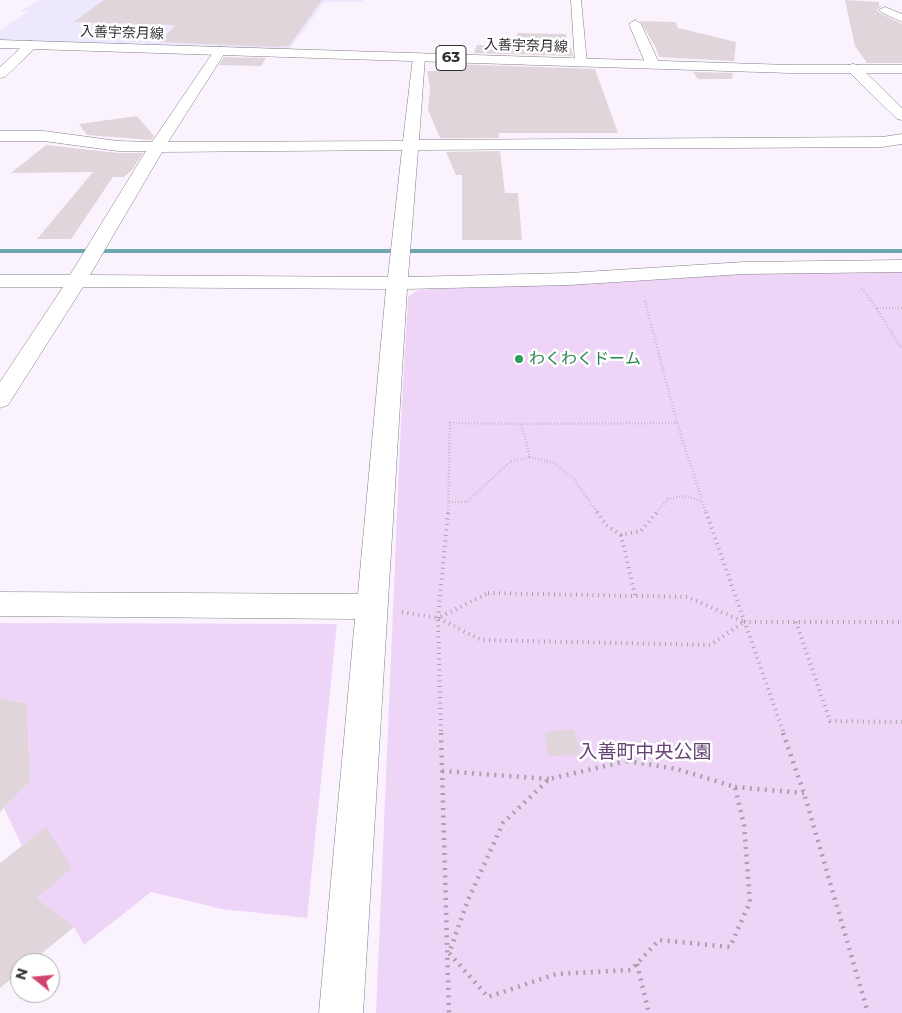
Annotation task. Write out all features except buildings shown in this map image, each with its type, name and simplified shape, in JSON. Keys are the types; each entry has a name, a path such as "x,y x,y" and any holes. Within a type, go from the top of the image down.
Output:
{"street":[{"path":"576,0 581,63"},
{"path":"885,10 902,20"},
{"path":"635,24 653,64"},
{"name":"入善宇奈月線","path":"0,44 581,63 902,68"},
{"path":"0,74 31,45"},
{"path":"0,400 77,280 157,147 220,51"},
{"path":"342,1013 398,283 419,57"},
{"path":"853,68 902,116"},
{"path":"0,136 44,136 118,146 157,147 882,142 902,139"},
{"path":"0,280 398,283 568,279 744,268 902,266"},
{"path":"0,604 372,607"}],"path":[{"path":"645,301 677,423 702,501 804,793 868,1013"},
{"path":"902,308 876,308 902,349"},
{"path":"449,1013 449,953 438,618 449,502 450,423 677,423"},
{"path":"521,424 530,457"},
{"path":"449,502 467,502 499,470 510,462 530,457 554,464 573,478 606,525 621,535 635,596"},
{"path":"621,535 642,531 668,499 684,496 702,501"},
{"path":"438,618 488,593 688,597 744,622 902,622"},
{"path":"372,607 438,618 481,640 710,645 744,622"},
{"path":"796,622 830,721 902,722"},
{"path":"442,771 549,779 627,761 677,769 735,787 804,793"},
{"path":"449,953 468,900 503,823 549,779"},
{"path":"449,953 488,997 556,974 632,970 659,940 730,947 750,902 744,825 735,787"},
{"path":"637,964 649,1013"}],"shaded area":[{"path":"39,0 363,0 362,2 325,2 289,50 0,42 0,30 28,12 20,11"}],"green space":[{"name":"入善町中央公園","path":"902,271 902,1013 376,1013 401,420 408,297 418,290 434,289 626,282 748,273"},
{"path":"0,623 337,624 307,918 222,909 151,892 84,945 74,927 37,898 46,828 22,846 4,808 30,780 27,704 0,698"}],"waterway":[{"path":"0,251 902,251"}],"place":[{"name":"わくわくドーム","path":"519,359"}]}
